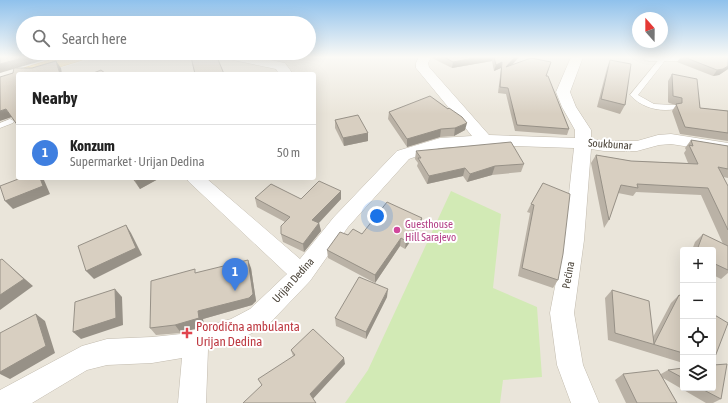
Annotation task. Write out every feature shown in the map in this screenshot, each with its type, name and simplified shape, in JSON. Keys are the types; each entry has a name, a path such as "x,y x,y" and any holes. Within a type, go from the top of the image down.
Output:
{"street":[{"path":"430,76 484,140"},
{"name":"Soukbunar","path":"570,76 564,92 569,107 582,130 583,143 604,146 637,146 658,140 671,139 728,148"},
{"name":"Urijan Dedina","path":"5,403 82,359 107,352 152,350 181,346 235,329 259,317 302,274 341,222 403,156 418,149 440,143 484,140 583,143"},
{"name":"Pećina","path":"583,143 574,240 562,313 570,365 585,403"},
{"path":"198,180 302,274"},
{"path":"192,403 196,341"}],"lane":[{"path":"650,76 634,95 646,104 655,108 673,107"},
{"path":"0,126 10,121"}],"shaded area":[{"path":"316,76 728,76 728,403 0,403 0,84 16,80 16,180 316,180"}],"green space":[{"path":"451,191 501,214 493,288 537,307 542,377 503,380 500,403 345,403 368,370"}],"building":[{"path":"16,76 16,123 6,109 0,111 0,77"},
{"path":"501,76 548,76 569,129 517,125 508,88 500,87"},
{"path":"606,76 629,76 625,105 601,99"},
{"path":"672,76 697,79 700,108 728,111 728,133 685,127 676,104 682,103 682,98 673,96"},
{"path":"430,96 462,117 467,123 455,128 441,129 407,139 389,112"},
{"path":"358,115 368,133 343,138 335,120"},
{"path":"691,140 728,146 728,169 718,167 728,186 728,230 708,188 637,184 638,188 621,185 609,220 596,155 631,161 698,164 689,145 693,146"},
{"path":"511,142 524,164 495,166 470,174 465,168 429,176 418,158 421,158 416,151"},
{"path":"16,180 41,180 43,186 5,201 0,186"},
{"path":"319,181 341,191 312,220 319,223 303,244 281,234 281,226 290,217 255,198 271,184 301,199"},
{"path":"543,183 570,194 563,254 558,280 522,268 534,205 531,204"},
{"path":"387,202 422,218 406,241 401,238 375,275 327,250 340,232 348,235 353,229 362,234"},
{"path":"126,225 136,248 86,271 78,246"},
{"path":"703,234 728,246 728,270 716,264 716,247 698,247"},
{"path":"2,259 24,279 0,295 0,260"},
{"path":"248,260 253,294 249,298 198,311 199,318 175,325 150,328 151,281 195,269 195,273"},
{"path":"359,277 388,289 366,332 335,318"},
{"path":"115,289 116,318 73,332 75,302"},
{"path":"612,290 649,301 654,344 680,296 680,352 615,333"},
{"path":"36,314 46,346 0,372 0,333"},
{"path":"716,316 728,323 716,354"},
{"path":"313,329 344,358 310,394 316,403 243,403 262,385 258,379 295,355 291,350"},
{"path":"727,364 721,399 706,391 716,391 716,365"},
{"path":"680,368 680,376 668,370"},
{"path":"658,370 677,403 637,403 623,374"}],"place":[{"name":"Guesthouse Hill Sarajevo","path":"397,230"},
{"name":"Konzum","path":"235,291"},
{"name":"Porodična ambulanta Urijan Dedina","path":"187,333"}]}
